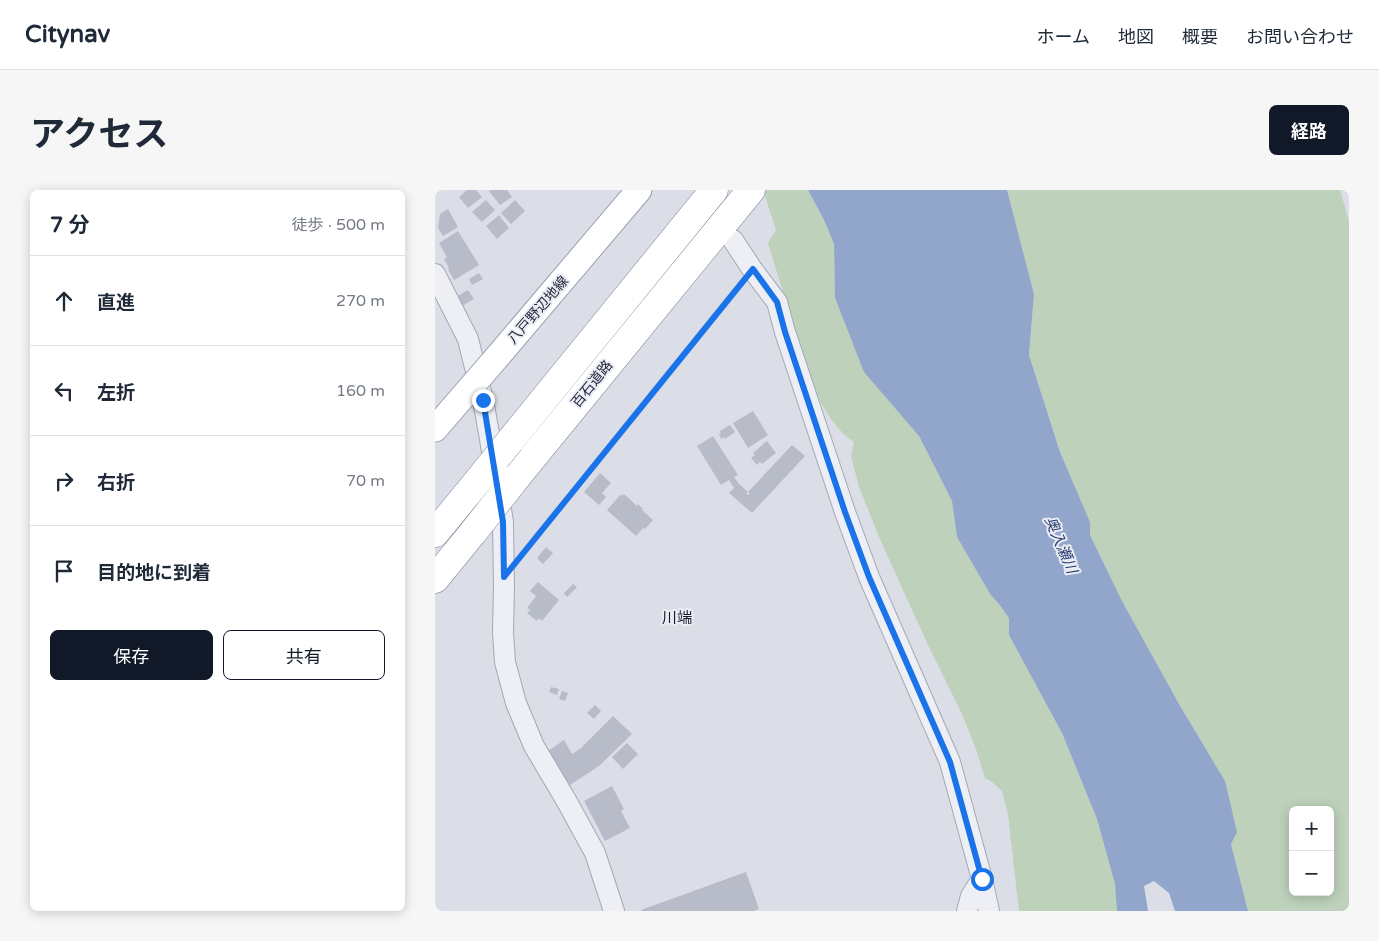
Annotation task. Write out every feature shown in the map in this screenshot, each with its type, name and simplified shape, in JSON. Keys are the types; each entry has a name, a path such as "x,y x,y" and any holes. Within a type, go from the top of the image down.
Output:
{"highway":[{"name":"百石道路","path":"435,533 714,190"},
{"name":"百石道路","path":"435,579 751,190"}],"main road":[{"name":"八戸野辺地線","path":"435,429 639,190"}],"street":[{"path":"733,240 777,302 785,332 845,512 869,577 950,762 989,911"},
{"path":"435,274 443,309 468,339 483,400 503,522 503,632 505,662 516,702 534,746 595,852 614,911"},
{"path":"967,911 971,896 982,879"}],"path":[{"path":"504,577 753,269"}],"green space":[{"path":"763,190 808,190 824,220 834,244 835,298 864,371 919,436 952,501 957,537 990,594 1009,618 1009,635 1062,733 1097,819 1115,884 1117,911 1019,911 1008,815 1002,791 985,778 962,714 879,537 859,487 851,456 854,442 831,419 814,389 768,243 776,230"},
{"path":"1007,190 1340,190 1349,221 1349,911 1248,911 1231,844 1225,781 1179,704 1122,601 1090,535 1090,522 1060,452 1029,355 1034,294"}],"water":[{"name":"奥入瀬川","path":"808,190 1007,190 1034,294 1029,355 1060,452 1090,522 1090,535 1122,601 1179,704 1225,781 1237,832 1231,844 1248,911 1175,911 1169,893 1154,881 1144,886 1148,911 1117,911 1115,884 1097,819 1062,733 1009,635 1009,618 990,594 957,537 952,501 919,436 864,372 835,298 834,244"}],"building":[{"path":"467,190 476,190 482,197 468,208 459,197"},
{"path":"507,190 512,197 500,205 489,191"},
{"path":"486,200 495,210 482,222 472,212"},
{"path":"515,200 525,211 511,224 501,213"},
{"path":"448,209 458,227 443,236 438,228 440,214"},
{"path":"499,215 509,228 497,239 486,226"},
{"path":"458,231 479,265 454,280 444,259 447,257 439,243"},
{"path":"479,273 483,279 472,285 469,279"},
{"path":"468,290 474,299 462,306 456,297"},
{"path":"753,411 768,435 748,448 733,423"},
{"path":"730,425 735,432 725,439 724,437 721,439 720,431"},
{"path":"713,436 738,475 734,477 748,492 792,445 805,456 752,513 729,493 734,488 729,480 721,485 697,446"},
{"path":"767,441 776,453 762,464 760,462 757,465 751,458 755,455 753,453"},
{"path":"600,473 611,483 602,493 606,497 599,505 584,492"},
{"path":"621,494 622,496 624,494 637,506 638,504 653,520 636,536 607,510"},
{"path":"546,547 553,553 543,564 537,558"},
{"path":"538,582 559,600 542,621 539,618 537,621 527,613 530,610 527,608 536,596 530,591"},
{"path":"573,584 577,587 567,597 564,593"},
{"path":"551,687 559,689 557,695 549,692"},
{"path":"562,691 568,693 565,701 559,699"},
{"path":"595,705 601,711 594,719 587,713"},
{"path":"613,716 632,734 599,766 570,785 548,751 564,740 572,754 581,748"},
{"path":"627,743 638,754 623,769 612,757"},
{"path":"612,786 624,809 621,811 630,828 605,841 584,801"},
{"path":"746,872 759,909 754,911 641,910"}],"district":[{"name":"川端","path":"677,618"}],"route":[{"path":"483,400 503,522 504,577 753,269 777,302 785,332 845,512 869,577 950,762 982,879"}]}
